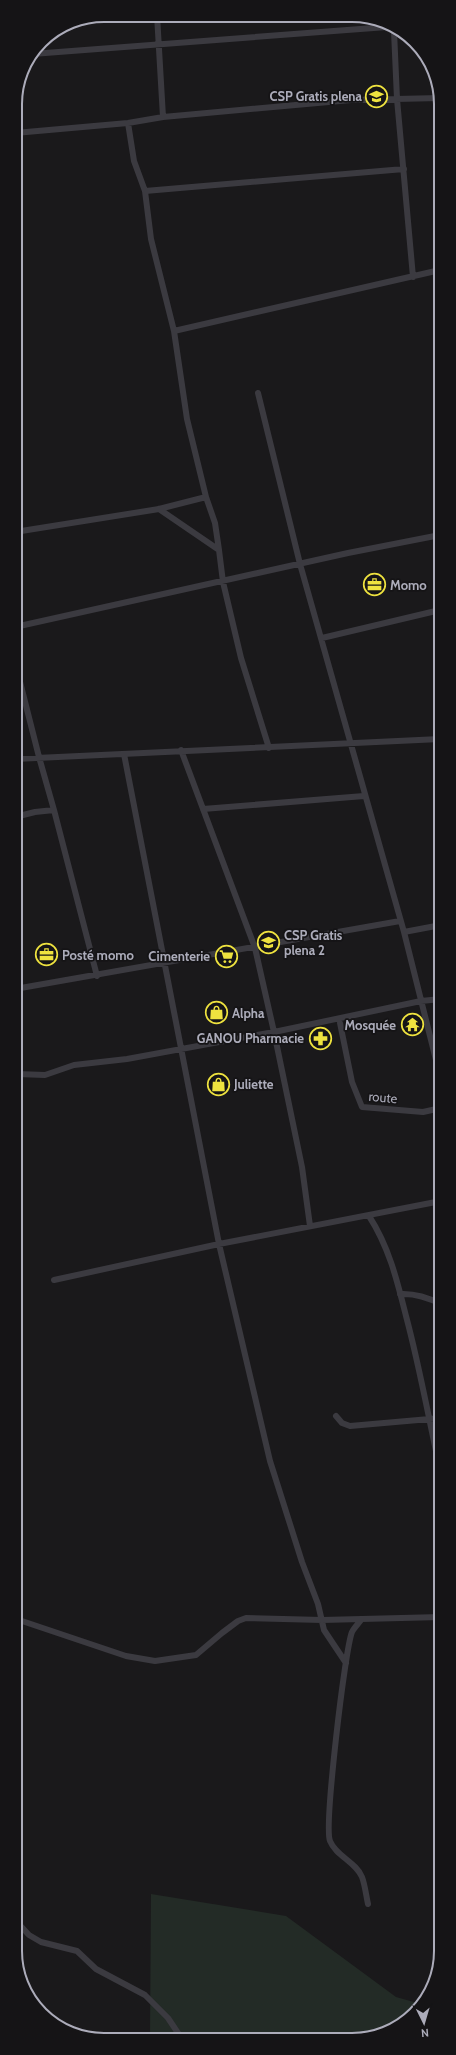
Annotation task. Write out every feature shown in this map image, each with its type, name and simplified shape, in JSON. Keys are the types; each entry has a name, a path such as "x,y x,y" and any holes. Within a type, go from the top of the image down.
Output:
{"street":[{"path":"157,22 163,117"},
{"path":"40,53 381,27"},
{"path":"394,34 397,100 413,277"},
{"path":"22,132 128,124 163,117 352,100 433,98"},
{"path":"128,124 134,161 145,191 151,239 174,331 187,419 206,497 215,523 223,582 241,658 268,748"},
{"path":"145,191 404,169"},
{"path":"174,331 434,272"},
{"path":"258,393 300,564 322,638 364,796 404,932 434,1052"},
{"path":"22,531 159,509 206,497"},
{"path":"159,509 219,550"},
{"path":"22,625 434,535"},
{"path":"322,638 434,611"},
{"path":"22,690 97,976"},
{"path":"22,758 434,739"},
{"path":"181,750 254,948 274,1032 302,1167 310,1226"},
{"path":"124,754 219,1244 270,1461 324,1630 346,1663"},
{"path":"203,809 364,796"},
{"path":"22,815 54,810"},
{"path":"22,989 400,921"},
{"path":"404,932 434,926"},
{"path":"22,1074 45,1075 74,1065 127,1060 434,1000"},
{"name":"route","path":"340,1023 352,1082 362,1108 423,1112 434,1110"},
{"path":"54,1280 219,1244 434,1202"},
{"path":"369,1216 386,1245 400,1294 421,1376 434,1444"},
{"path":"400,1294 411,1293 434,1301"},
{"path":"336,1416 342,1423 350,1426 434,1419"},
{"path":"22,1622 126,1656 155,1661 196,1655 222,1633 242,1619 268,1618 361,1620 434,1617"},
{"path":"361,1620 352,1632 346,1663 329,1805 328,1833 330,1841 335,1849 356,1868 362,1877 368,1904"},
{"path":"22,1928 29,1936 41,1942 77,1951 96,1969 145,1996 168,2018 178,2033"}],"shaded area":[{"path":"151,1894 286,1916 396,1997 416,2003 404,2003 404,2014 388,2025 373,2030 352,2033 150,2033"}],"place":[{"name":"CSP Gratis plena","path":"377,96"},
{"name":"Momo","path":"374,585"},
{"name":"CSP Gratis plena 2","path":"268,942"},
{"name":"Posté momo","path":"46,955"},
{"name":"Cimenterie","path":"226,956"},
{"name":"Alpha","path":"217,1013"},
{"name":"Mosquée","path":"412,1025"},
{"name":"GANOU Pharmacie","path":"320,1038"},
{"name":"Juliette","path":"219,1084"}]}
